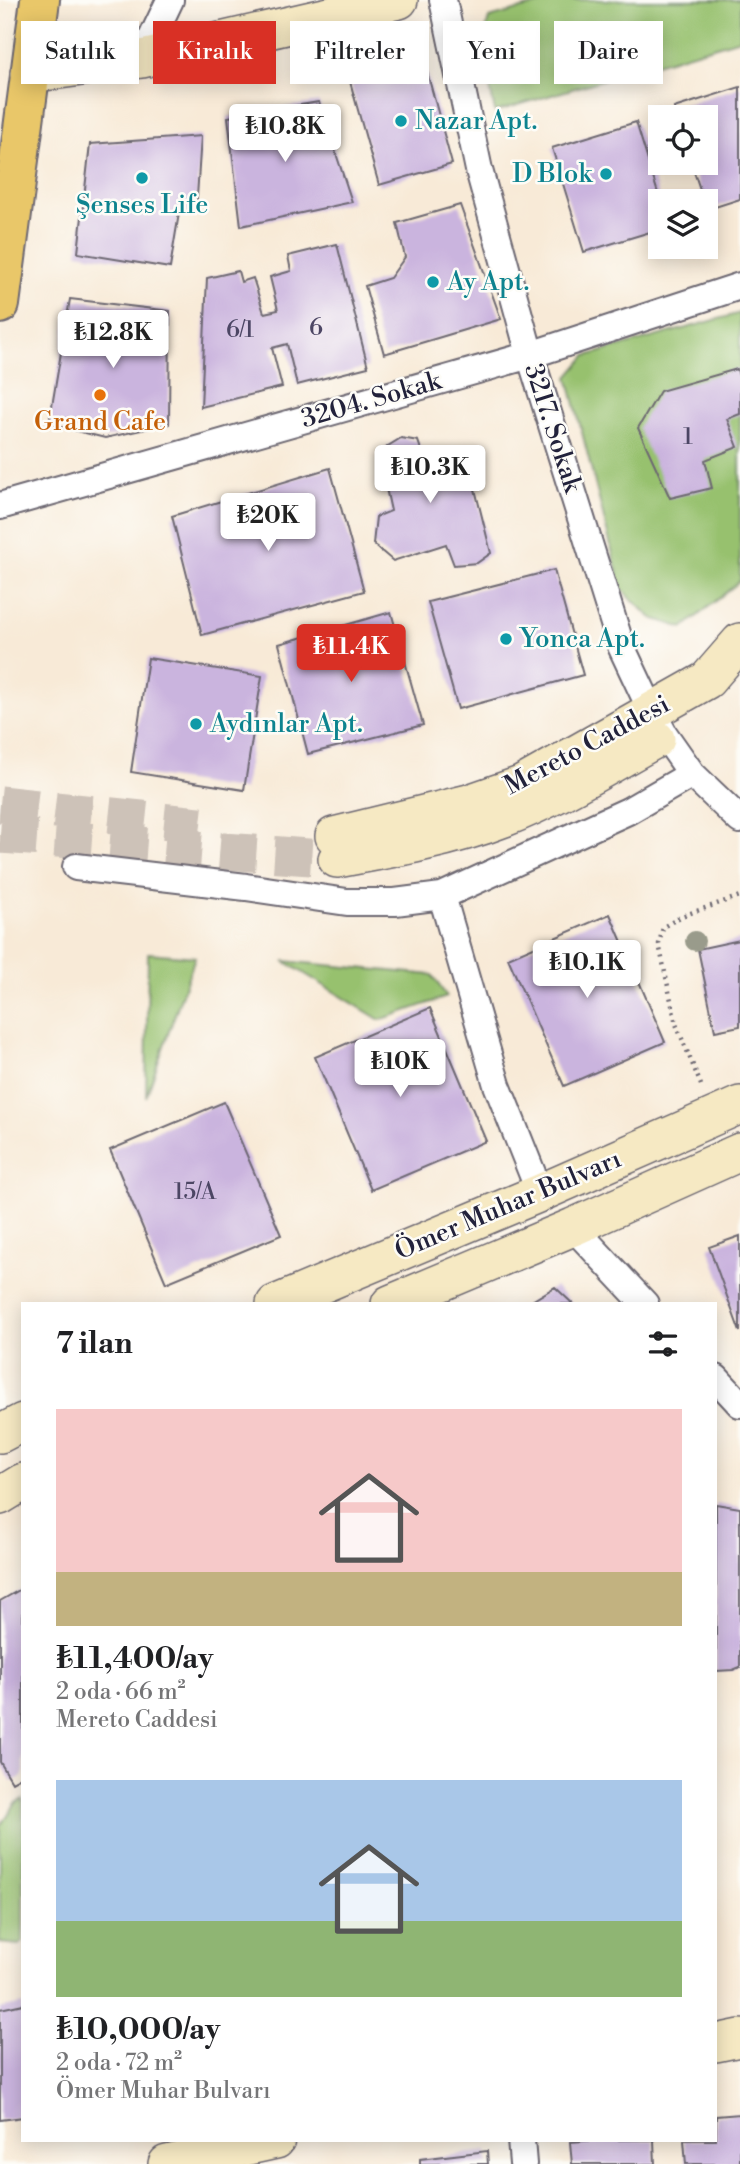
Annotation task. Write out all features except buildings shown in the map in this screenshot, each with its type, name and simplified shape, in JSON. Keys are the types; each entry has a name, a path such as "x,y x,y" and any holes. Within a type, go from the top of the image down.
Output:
{"highway":[{"path":"37,21 40,0"},
{"path":"0,304 28,84"}],"street":[{"path":"142,59 170,0"},
{"path":"139,59 399,0"},
{"name":"3217. Sokak","path":"443,0 479,170 530,355 621,646 658,723 692,774 740,820"},
{"name":"3204. Sokak","path":"0,506 530,355 740,286"},
{"path":"336,848 454,835 506,818 576,783 658,723 707,680 740,642"},
{"path":"76,867 347,902 395,902 442,895 628,811 692,774"},
{"path":"442,895 497,1085 540,1193"},
{"name":"Ömer Muhar Bulvarı","path":"280,1302 540,1193 740,1105"},
{"name":"Ömer Muhar Bulvarı","path":"395,1302 573,1227 740,1152"},
{"path":"573,1227 643,1302"},
{"path":"717,1379 740,1404"},
{"path":"0,1434 21,1423"},
{"path":"0,1496 21,1483"},
{"path":"717,2043 740,2038"},
{"path":"167,2164 240,2156 272,2142"},
{"path":"521,2142 523,2164"}],"path":[{"path":"701,1085 676,1024 659,944 663,927 682,916 740,896"}],"green space":[{"path":"554,0 740,0 740,39 663,62 663,21 554,21 554,84 589,84 495,112 489,84 540,84 540,21 488,21 489,18"},
{"path":"740,313 740,581 683,628 652,618 622,590 568,377 586,356"},
{"path":"148,953 195,957 146,1097"},
{"path":"284,961 432,975 447,997 380,1020"},
{"path":"21,1800 19,1945 0,1943 0,1826"}],"tunnel":[{"path":"0,804 208,826"},
{"path":"0,835 337,859"}],"place":[{"name":"Nazar Apt.","path":"401,121"},
{"name":"D Blok","path":"606,174"},
{"name":"Şenses Life","path":"142,178"},
{"name":"Ay Apt.","path":"433,282"},
{"name":"Grand Cafe","path":"100,395"},
{"name":"Yonca Apt.","path":"506,639"},
{"name":"Aydınlar Apt.","path":"196,724"}]}
